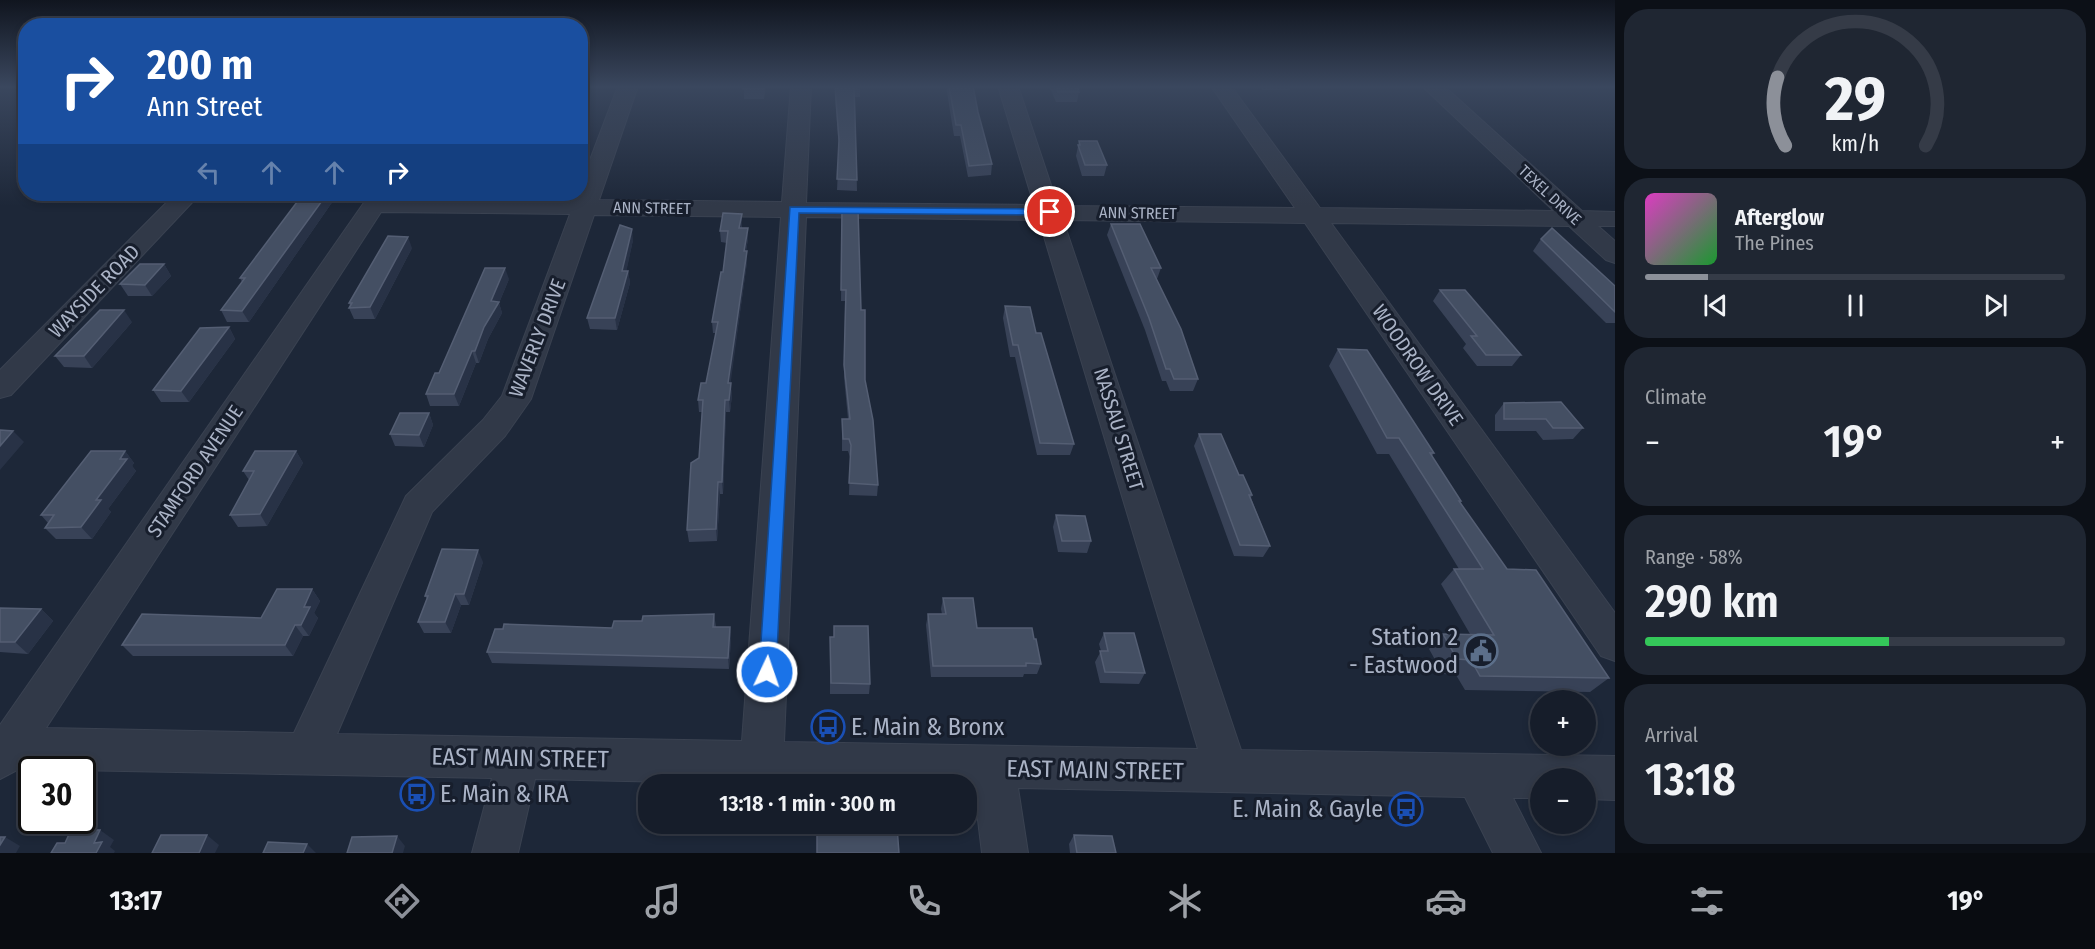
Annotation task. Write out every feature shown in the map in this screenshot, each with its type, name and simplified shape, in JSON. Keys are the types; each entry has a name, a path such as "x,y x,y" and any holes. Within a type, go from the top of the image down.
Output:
{"street":[{"name":"WAVERLY DRIVE","path":"306,755 418,505 435,482 493,431 516,399 614,126"},
{"path":"762,764 799,126"},
{"name":"NASSAU STREET","path":"1021,126 1227,772"},
{"name":"WOODROW DRIVE","path":"1249,126 1615,644"},
{"name":"TEXEL DRIVE","path":"1475,126 1615,255"},
{"name":"WAYSIDE ROAD","path":"0,388 181,201"},
{"name":"STAMFORD AVENUE","path":"3,751 376,201"},
{"name":"ANN STREET","path":"429,201 586,207 1615,219"},
{"name":"EAST MAIN STREET","path":"3,751 519,757 762,764 1615,778"},
{"path":"495,853 519,757"},
{"path":"993,768 1005,853"},
{"path":"1478,777 1518,853"}],"building":[{"path":"838,126 855,126 857,180 837,179"},
{"path":"961,126 982,126 992,164 969,166"},
{"path":"1079,141 1097,141 1107,165 1085,165 1078,145 1080,145"},
{"path":"298,201 322,201 242,311 221,310 245,278 240,278"},
{"path":"842,209 858,209 861,310 865,310 865,380 873,420 878,485 849,483 851,445 849,439 843,439 842,419 850,419 844,365 846,290 841,290"},
{"path":"723,213 742,214 739,228 748,228 744,251 747,251 728,383 731,383 729,400 725,400 722,482 718,482 716,529 687,530 691,463 699,458 703,400 698,400 701,383 706,383 718,322 712,322 721,272 723,272 728,231 720,231"},
{"path":"1111,224 1140,224 1161,268 1151,268 1181,329 1198,379 1174,379 1170,369 1166,369 1149,318"},
{"path":"620,225 632,229 622,271 628,271 615,318 587,318"},
{"path":"1552,228 1615,286 1615,312 1541,239"},
{"path":"388,236 408,237 370,307 349,308 352,303 349,303"},
{"path":"140,264 164,264 145,285 120,284"},
{"path":"485,268 505,268 491,301 499,302 484,327 475,351 472,351 454,394 426,394 435,373 439,373"},
{"path":"1440,290 1465,290 1521,355 1486,355 1471,336 1477,336"},
{"path":"1005,306 1030,307 1036,333 1041,333 1074,444 1040,443 1018,345 1013,345"},
{"path":"100,310 124,310 84,356 55,356"},
{"path":"229,327 181,391 153,390 200,328"},
{"path":"1338,349 1367,350 1434,453 1430,453 1461,501 1459,501 1507,569 1536,570 1609,678 1480,676 1471,660 1457,659 1443,634 1494,635 1454,569 1483,569 1399,438 1387,438"},
{"path":"1561,402 1583,428 1553,428 1546,419 1504,419 1504,403"},
{"path":"400,413 429,413 419,435 390,434"},
{"path":"0,430 13,431 0,446"},
{"path":"1199,434 1221,434 1239,475 1243,475 1252,495 1249,495 1270,546 1240,545"},
{"path":"91,451 125,451 120,459 127,459 96,500 101,500 81,527 45,528 54,515 41,515"},
{"path":"255,451 296,451 260,514 230,515 254,471 243,471"},
{"path":"1056,515 1085,516 1091,541 1062,541"},
{"path":"442,549 478,550 464,594 455,594 445,622 418,622 428,596 425,596"},
{"path":"277,589 312,589 304,607 310,607 301,625 295,625 285,645 122,645 142,614 261,618"},
{"path":"943,598 973,598 977,628 1032,628 1041,664 933,666 928,614 946,614"},
{"path":"0,608 41,609 15,642 0,642"},
{"path":"714,614 713,627 730,627 728,658 487,652 495,629 503,629 504,624 612,628 614,621 642,621 643,616"},
{"path":"834,626 868,626 870,684 831,683 830,637 834,637"},
{"path":"1104,633 1134,633 1145,673 1105,672 1100,651 1108,651"},
{"path":"96,830 100,830 94,843 102,842 96,853 51,853 57,843 65,843 69,834 96,834"},
{"path":"817,834 898,834 899,853 817,853"},
{"path":"161,835 207,835 199,853 152,853"},
{"path":"1074,835 1112,836 1116,853 1077,853"},
{"path":"397,836 392,853 347,853 352,837"},
{"path":"268,842 307,844 303,853 263,853"}],"place":[{"name":"Station 2 - Eastwood","path":"1481,651"},
{"name":"E. Main & Bronx","path":"828,727"},
{"name":"E. Main & IRA","path":"417,794"},
{"name":"E. Main & Gayle","path":"1406,809"}],"route":[{"path":"767,672 794,210 1050,212"}]}
